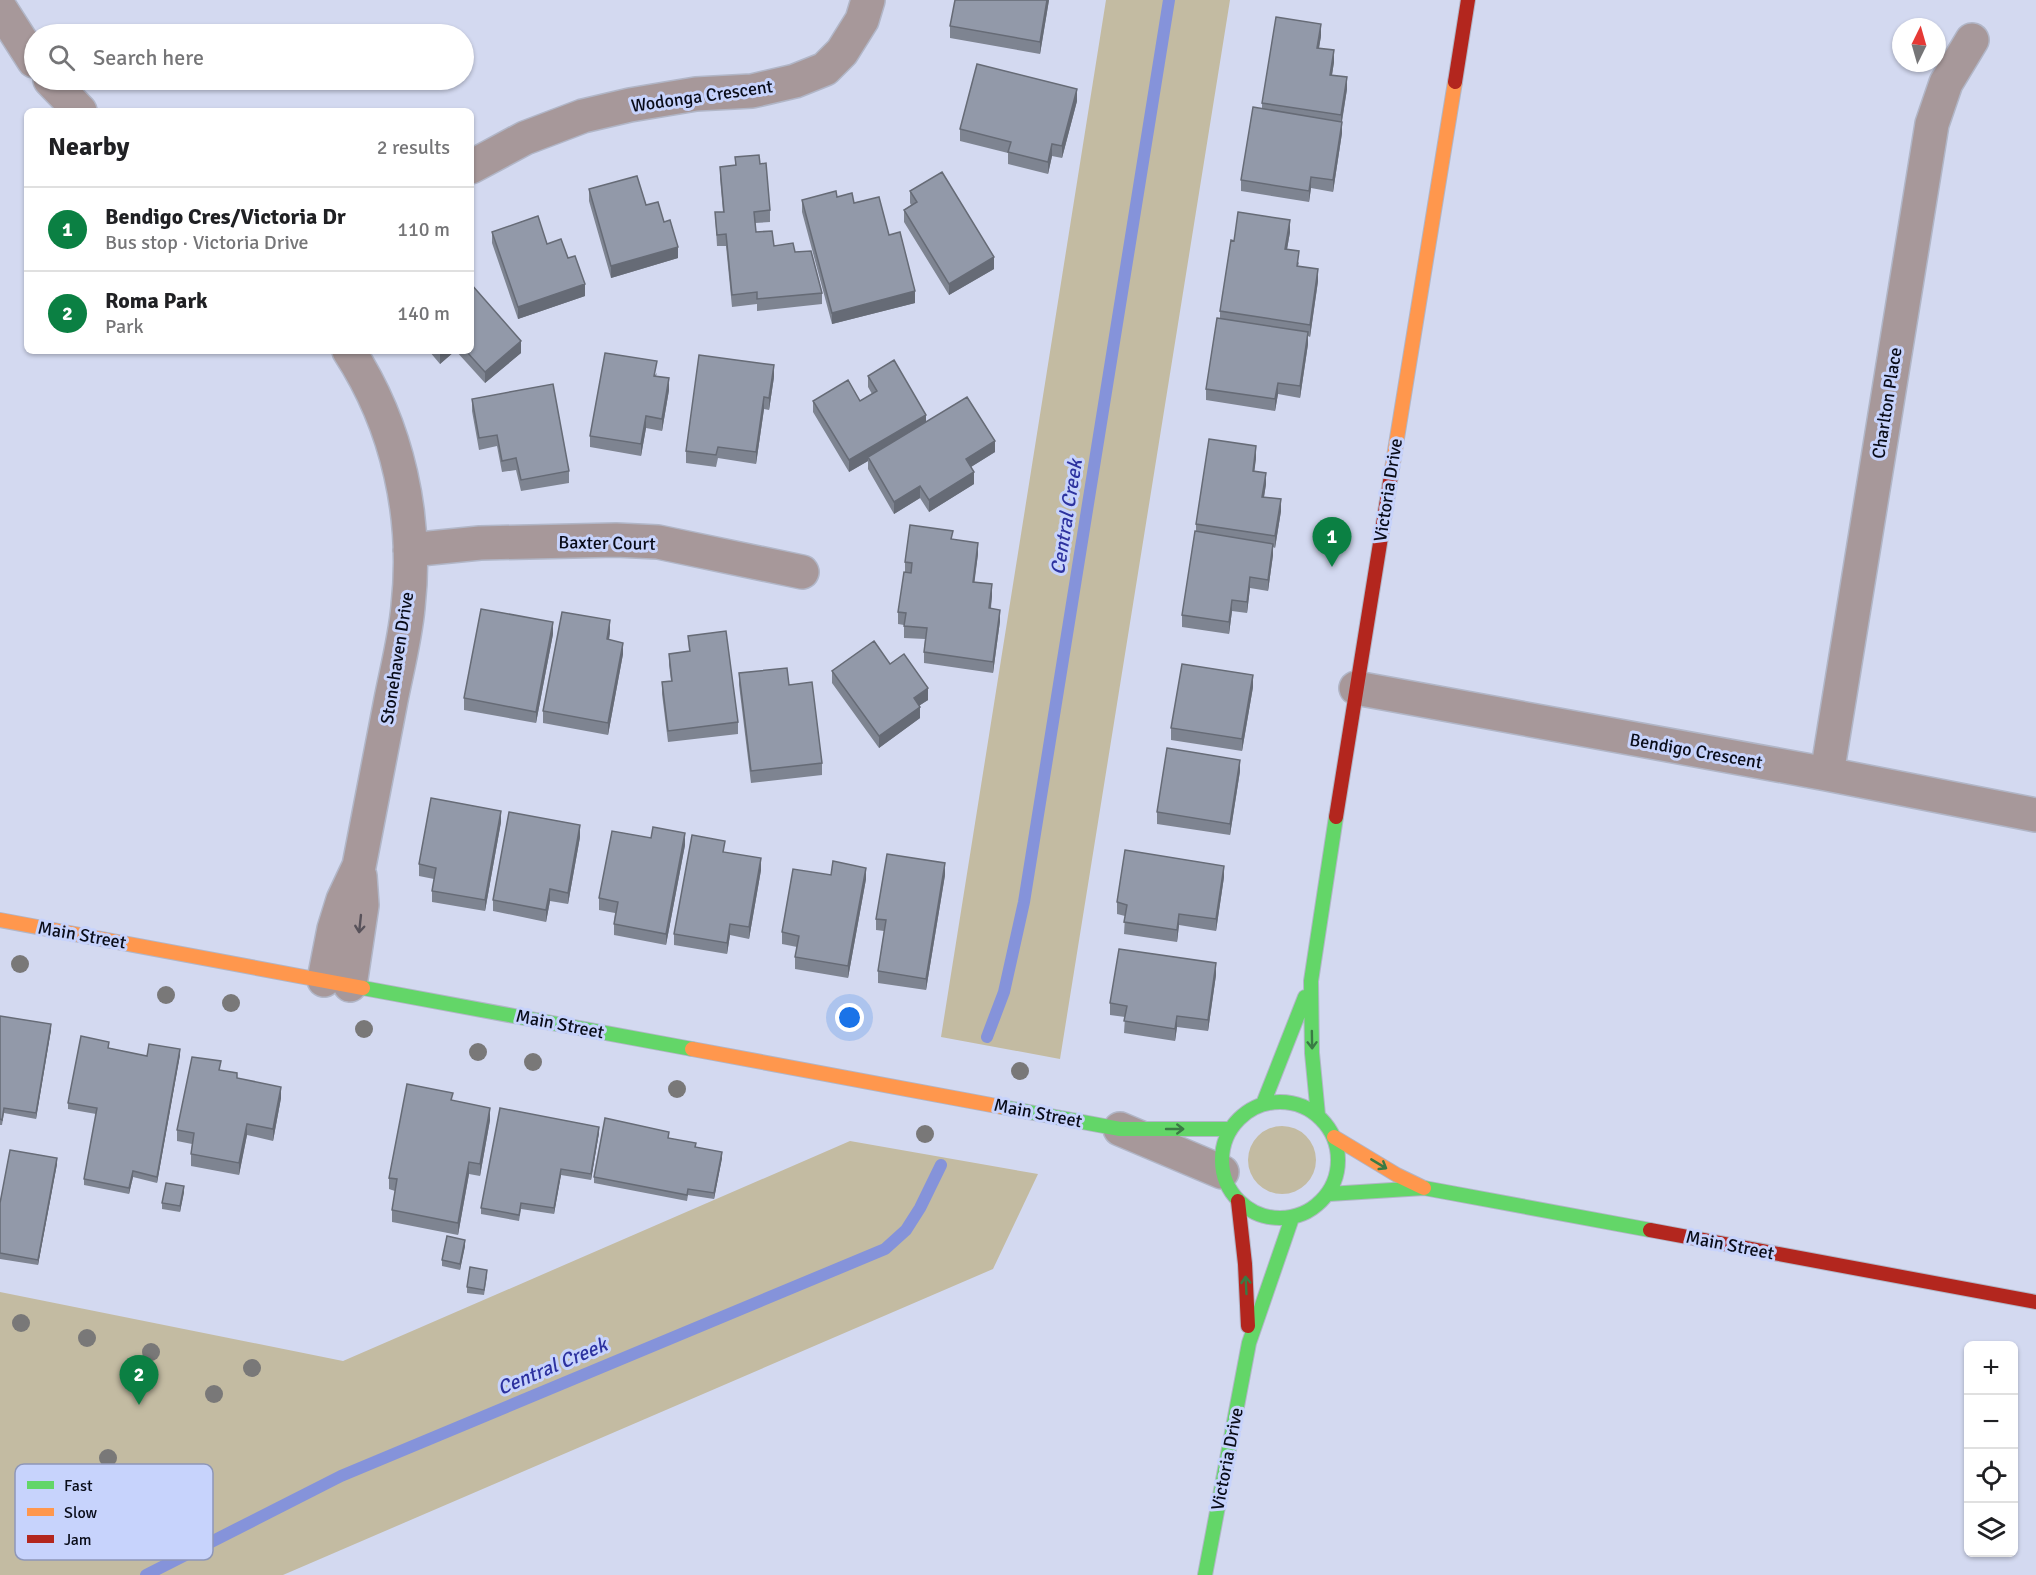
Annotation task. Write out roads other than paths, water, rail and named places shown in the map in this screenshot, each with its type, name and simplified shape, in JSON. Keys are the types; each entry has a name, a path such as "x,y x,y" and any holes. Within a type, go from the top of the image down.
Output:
{"street":[{"name":"Wodonga Crescent","path":"474,165 525,138 583,116 696,93 752,91 795,81 825,69 842,52 862,20 868,0"},
{"name":"Victoria Drive","path":"1318,1115 1312,1053 1311,981 1356,688 1468,0"},
{"path":"0,8 24,45"},
{"name":"Charlton Place","path":"1827,774 1932,124 1946,83 1972,40"},
{"path":"60,90 77,108"},
{"name":"Stonehaven Drive","path":"337,983 362,905 359,866 408,607 410,550 404,484 391,438 363,371 352,354"},
{"name":"Baxter Court","path":"410,550 480,543 616,540 658,542 802,572"},
{"name":"Bendigo Crescent","path":"1356,688 1827,774 2036,815"},
{"name":"Main Street","path":"0,920 1120,1129 1230,1129"},
{"name":"Victoria Drive","path":"1263,1104 1311,981"},
{"path":"1282,1102 1301,1106 1318,1115 1328,1125 1339,1156 1337,1176 1329,1194 1319,1205 1292,1218 1273,1219 1254,1213 1238,1202 1228,1188 1222,1172 1221,1157 1230,1129 1250,1109 1263,1104 1282,1102"},
{"name":"Main Street","path":"1120,1129 1222,1172"},
{"name":"Main Street","path":"1334,1137 1397,1175 1424,1188"},
{"name":"Main Street","path":"1329,1194 1424,1188 2036,1302"},
{"name":"Victoria Drive","path":"1238,1202 1245,1264 1249,1343"},
{"name":"Victoria Drive","path":"1205,1575 1249,1343 1292,1218"}],"waterway":[{"name":"Central Creek","path":"987,1037 1004,992 1024,902 1169,0"},
{"name":"Central Creek","path":"213,1541 341,1476 885,1249 906,1230 920,1208 941,1165"},
{"name":"Central Creek","path":"146,1575 176,1560"}],"place":[{"name":"Bendigo Cres/Victoria Dr","path":"1332,567"},
{"name":"Roma Park","path":"139,1405"}]}
